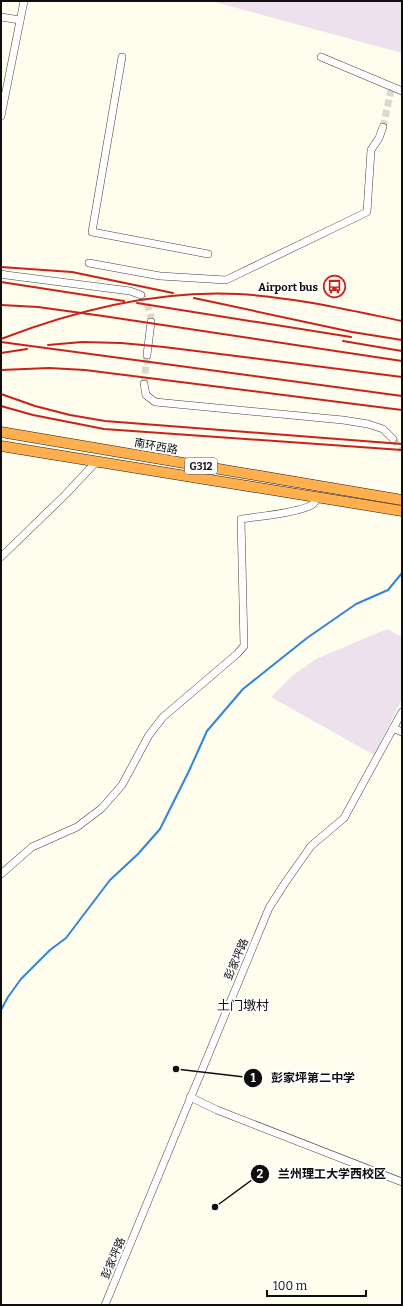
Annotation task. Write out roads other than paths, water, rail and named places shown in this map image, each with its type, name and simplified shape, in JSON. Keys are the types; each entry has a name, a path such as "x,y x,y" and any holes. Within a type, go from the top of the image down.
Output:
{"highway":[{"name":"南环西路","path":"1,432 402,500"},
{"name":"G312","path":"1,446 402,511"}],"street":[{"path":"1,116 24,1"},
{"path":"1,17 20,20"},
{"path":"122,57 92,232 208,254"},
{"path":"322,57 402,91"},
{"path":"89,263 160,276 226,280 367,212 371,150 379,138 383,127"},
{"path":"1,274 130,291 141,295"},
{"path":"147,355 151,322"},
{"path":"144,384 146,395 154,402 343,420 368,424 383,429 393,439"},
{"path":"1,557 65,495 97,461"},
{"path":"1,874 32,848 77,826 102,808 122,785 149,735 163,717 237,654 244,646 241,519 290,512 308,507 314,503 317,497"},
{"name":"彭家坪路","path":"105,1305 269,908 311,846 344,818 402,712"},
{"path":"393,728 402,732"},
{"path":"190,1098 217,1110 402,1182"}],"waterway":[{"path":"1,1010 21,979 50,950 66,938 110,880 138,854 160,829 207,731 243,689 307,638 356,604 388,590 402,573"}],"tunnel":[{"path":"383,127 391,90"},
{"path":"141,295 148,307 151,322"},
{"path":"144,384 147,355"},
{"path":"393,439 402,450"}],"railway":[{"path":"1,267 72,272 173,293"},
{"path":"1,282 124,301"},
{"path":"1,339 58,319 88,311 117,304 177,295 238,294 279,298 320,304 402,321"},
{"path":"194,298 352,332 402,340"},
{"path":"137,303 351,337"},
{"path":"1,305 38,307 103,316 402,361"},
{"path":"343,341 402,351"},
{"path":"1,342 402,396"},
{"path":"48,345 82,342 121,343 402,377"},
{"path":"1,353 27,349"},
{"path":"1,370 49,368 85,370 402,410"},
{"path":"1,394 35,406 70,415 105,421 402,444"},
{"path":"1,406 33,415 104,429 402,450"}],"place":[{"name":"Airport bus","path":"334,287"},
{"name":"彭家坪第二中学","path":"176,1069"},
{"name":"兰州理工大学西校区","path":"215,1207"}],"district":[{"name":"土门墩村","path":"243,1005"}]}
